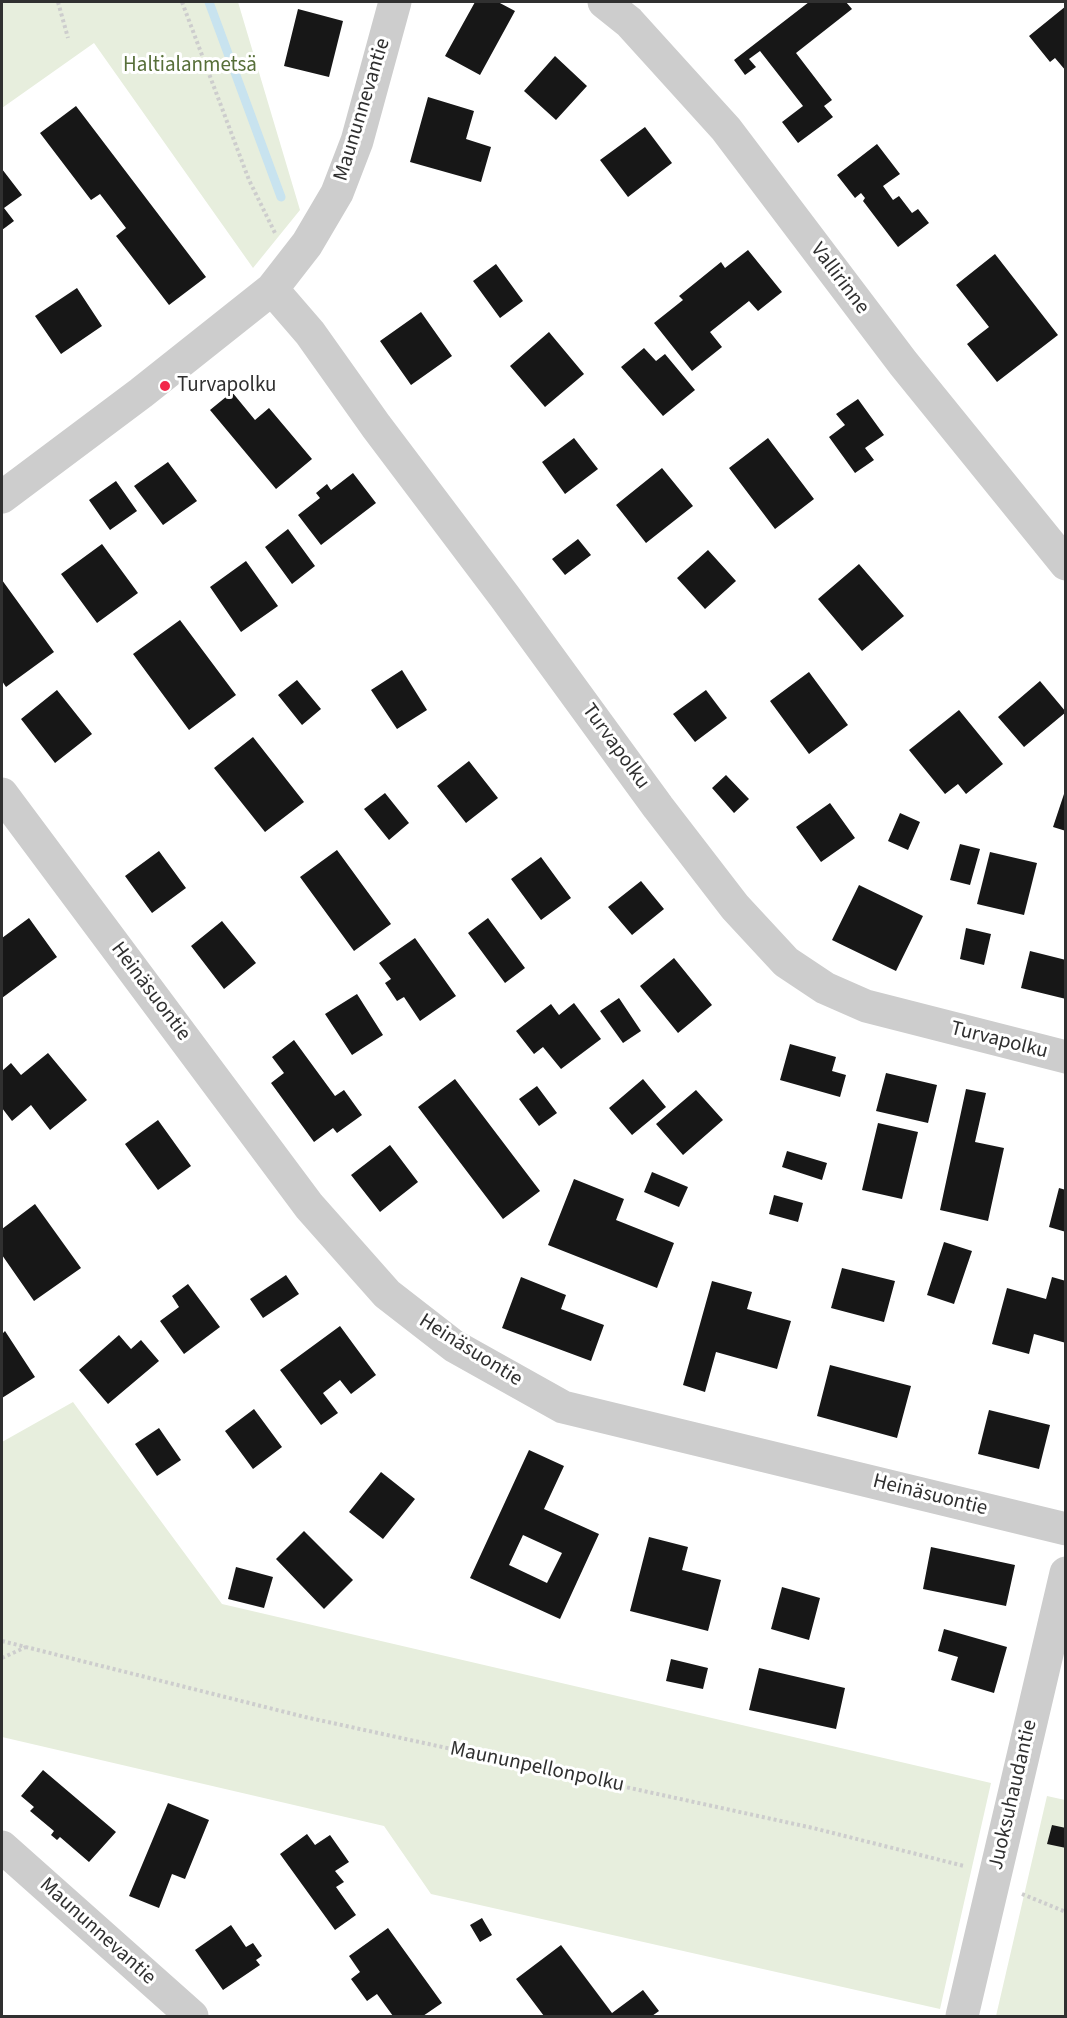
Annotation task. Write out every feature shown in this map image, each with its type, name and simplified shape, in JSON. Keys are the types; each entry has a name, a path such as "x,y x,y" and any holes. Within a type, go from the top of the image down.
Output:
{"street":[{"name":"Maununnevantie","path":"2,497 141,393 272,289 307,244 337,193 357,141 395,2"},
{"name":"Vallirinne","path":"604,2 629,22 726,129 903,363 1065,564"},
{"name":"Turvapolku","path":"272,289 310,333 376,426 672,825 735,907 786,962 825,988 866,1006 1065,1057"},
{"name":"Heinäsuontie","path":"2,794 309,1206 387,1294 454,1346 563,1407 1065,1529"},
{"name":"Juoksuhaudantie","path":"962,2016 1065,1573"},
{"name":"Maununnevantie","path":"2,1847 192,2016"}],"path":[{"path":"58,2 68,38"},
{"path":"182,2 249,180 273,231 292,261"},
{"name":"Maununpellonpolku","path":"2,1641 305,1718 813,1828 966,1867 995,1879 1015,1892 1065,1912"},
{"path":"2,1658 27,1647"}],"green space":[{"name":"Haltialanmetsä","path":"2,2 238,2 300,210 253,268 94,43 2,108"},
{"path":"73,1402 222,1604 991,1783 940,2009 431,1894 384,1826 2,1737 2,1442"},
{"path":"1047,1796 1065,1800 1065,2016 996,2016"}],"building":[{"path":"475,2 498,2 515,11 480,75 445,56"},
{"path":"809,2 846,2 852,9 796,53 832,100 824,106 833,117 798,143 782,122 803,106 760,51 749,59 756,67 745,75 734,60"},
{"path":"1066,6 1066,71 1055,58 1050,62 1029,36"},
{"path":"298,9 343,21 329,77 284,66"},
{"path":"555,56 587,86 556,120 524,91"},
{"path":"428,97 474,111 466,139 491,147 481,182 410,162"},
{"path":"76,106 206,277 169,305 116,236 126,228 100,194 91,200 40,133"},
{"path":"645,127 672,163 628,197 600,160"},
{"path":"877,144 900,174 883,186 893,200 899,196 912,213 918,209 929,223 898,247 863,201 865,198 861,193 855,198 837,175"},
{"path":"2,169 22,195 4,208 14,221 2,230"},
{"path":"748,250 782,292 758,311 749,301 710,332 722,347 692,371 654,323 683,300 679,296 721,262 725,268"},
{"path":"995,254 1058,335 997,382 967,344 989,327 956,285"},
{"path":"496,264 523,301 500,318 473,281"},
{"path":"77,288 102,326 61,354 35,316"},
{"path":"421,312 452,356 411,385 380,341"},
{"path":"549,332 584,374 545,407 510,366"},
{"path":"644,348 656,361 665,354 695,390 663,416 621,367"},
{"path":"232,392 255,420 269,408 312,459 276,489 210,410"},
{"path":"858,399 884,435 865,448 874,460 855,473 829,437 845,425 836,414"},
{"path":"574,438 598,469 565,494 542,462"},
{"path":"768,438 814,499 775,529 729,468"},
{"path":"168,462 197,501 163,525 134,486"},
{"path":"662,468 693,506 646,543 616,505"},
{"path":"353,473 376,503 321,545 298,515 320,498 316,493 327,484 331,490"},
{"path":"116,481 137,511 110,530 89,500"},
{"path":"288,529 315,566 292,584 265,547"},
{"path":"578,539 591,555 565,575 552,559"},
{"path":"102,544 138,593 97,623 61,574"},
{"path":"708,550 736,581 705,609 677,578"},
{"path":"246,561 278,606 241,632 210,587"},
{"path":"859,564 904,616 862,651 818,599"},
{"path":"2,580 54,652 6,687 2,681"},
{"path":"180,620 236,695 189,730 133,654"},
{"path":"402,670 427,710 397,729 371,690"},
{"path":"809,672 848,725 809,754 770,701"},
{"path":"297,680 321,709 302,725 278,695"},
{"path":"1040,681 1066,712 1024,747 998,717"},
{"path":"57,690 92,734 55,763 21,719"},
{"path":"706,690 727,718 695,742 673,714"},
{"path":"959,710 1003,764 966,794 958,784 945,794 909,750"},
{"path":"253,737 304,802 265,832 214,768"},
{"path":"469,761 498,798 466,823 437,786"},
{"path":"726,775 749,799 734,813 712,788"},
{"path":"1066,788 1066,831 1053,827"},
{"path":"385,793 409,823 389,840 364,809"},
{"path":"830,803 855,838 821,862 796,827"},
{"path":"900,813 920,822 908,850 888,841"},
{"path":"960,844 980,849 970,885 950,880"},
{"path":"337,850 391,924 354,951 300,877"},
{"path":"159,851 186,888 152,913 125,876"},
{"path":"990,852 1037,863 1024,915 977,904"},
{"path":"541,857 571,898 541,920 511,879"},
{"path":"641,881 664,909 632,935 608,907"},
{"path":"859,885 923,916 896,971 832,940"},
{"path":"29,918 57,957 2,998 2,938"},
{"path":"488,918 525,968 505,983 468,933"},
{"path":"222,921 256,963 224,989 191,946"},
{"path":"966,928 991,934 984,965 960,959"},
{"path":"415,938 456,996 420,1021 404,997 397,1001 385,983 391,979 379,963"},
{"path":"1030,951 1066,960 1066,999 1021,988"},
{"path":"674,958 712,1005 678,1033 640,986"},
{"path":"357,994 383,1035 352,1055 325,1014"},
{"path":"619,998 641,1031 623,1043 600,1011"},
{"path":"574,1003 601,1039 561,1069 543,1047 534,1054 516,1031 551,1004 559,1015"},
{"path":"294,1040 335,1096 344,1090 362,1115 337,1133 333,1128 314,1142 271,1083 284,1073 272,1057"},
{"path":"790,1044 836,1057 832,1071 846,1075 840,1097 780,1080"},
{"path":"48,1053 87,1100 50,1130 31,1105 12,1121 2,1108 2,1071 11,1063 21,1075"},
{"path":"886,1073 937,1085 928,1123 876,1111"},
{"path":"455,1079 540,1191 503,1219 418,1107"},
{"path":"643,1079 666,1107 632,1135 609,1108"},
{"path":"537,1086 557,1113 539,1126 519,1099"},
{"path":"966,1089 986,1093 975,1142 1004,1148 988,1221 940,1210"},
{"path":"696,1090 723,1120 683,1155 656,1124"},
{"path":"158,1120 191,1166 158,1190 125,1144"},
{"path":"878,1123 918,1132 902,1199 862,1190"},
{"path":"390,1145 418,1182 380,1212 351,1175"},
{"path":"787,1151 827,1163 822,1180 782,1167"},
{"path":"652,1172 688,1187 679,1207 644,1192"},
{"path":"574,1179 624,1199 616,1220 674,1243 657,1288 548,1245"},
{"path":"1059,1188 1066,1190 1066,1232 1049,1227"},
{"path":"774,1195 803,1203 798,1222 769,1214"},
{"path":"35,1204 81,1268 34,1301 2,1255 2,1229"},
{"path":"944,1242 972,1251 954,1304 927,1295"},
{"path":"842,1268 895,1281 884,1322 831,1308"},
{"path":"286,1275 299,1294 263,1318 250,1299"},
{"path":"521,1277 566,1295 561,1309 604,1325 591,1361 502,1328"},
{"path":"1052,1277 1066,1281 1066,1343 1034,1334 1029,1354 992,1344 1007,1288 1046,1299"},
{"path":"712,1281 752,1292 747,1309 791,1321 777,1369 716,1352 705,1392 683,1385"},
{"path":"188,1284 220,1327 184,1354 160,1321 179,1307 172,1296"},
{"path":"340,1326 376,1375 351,1394 340,1380 323,1393 338,1413 321,1425 280,1370"},
{"path":"5,1331 35,1377 2,1398 2,1334"},
{"path":"119,1335 131,1349 141,1340 159,1361 108,1404 79,1370"},
{"path":"830,1365 911,1386 897,1438 817,1416"},
{"path":"254,1409 282,1447 253,1469 225,1431"},
{"path":"989,1410 1050,1425 1039,1469 978,1454"},
{"path":"159,1428 181,1460 157,1476 135,1444"},
{"path":"529,1450 564,1466 544,1509 599,1534 560,1619 470,1578","holes":["523,1535 562,1553 547,1583 509,1565"]},
{"path":"381,1472 415,1499 383,1539 349,1512"},
{"path":"304,1531 353,1580 324,1609 276,1559"},
{"path":"649,1537 688,1547 682,1570 721,1580 708,1631 630,1611"},
{"path":"931,1547 1015,1565 1006,1606 923,1589"},
{"path":"236,1567 273,1577 264,1608 228,1599"},
{"path":"782,1587 820,1598 809,1640 771,1629"},
{"path":"944,1629 1007,1647 994,1693 951,1680 958,1657 938,1651"},
{"path":"671,1659 708,1668 703,1689 666,1681"},
{"path":"759,1668 845,1688 836,1729 749,1710"},
{"path":"43,1770 116,1832 89,1862 60,1837 57,1840 51,1835 54,1831 30,1811 34,1807 21,1796"},
{"path":"168,1803 209,1820 185,1879 172,1874 159,1908 129,1896"},
{"path":"1052,1825 1066,1828 1066,1848 1047,1844"},
{"path":"307,1834 315,1845 330,1835 349,1862 335,1871 344,1882 336,1887 356,1915 335,1930 280,1854"},
{"path":"482,1918 492,1935 480,1942 470,1925"},
{"path":"231,1925 246,1947 253,1943 262,1956 256,1960 260,1965 223,1990 195,1950"},
{"path":"388,1928 442,2003 423,2016 393,2016 377,1994 367,2001 351,1979 360,1972 349,1956"},
{"path":"561,1945 612,2013 643,1990 659,2011 652,2016 544,2016 516,1979"}],"waterway":[{"path":"209,2 281,197"}],"place":[{"name":"Turvapolku","path":"165,386"}]}
